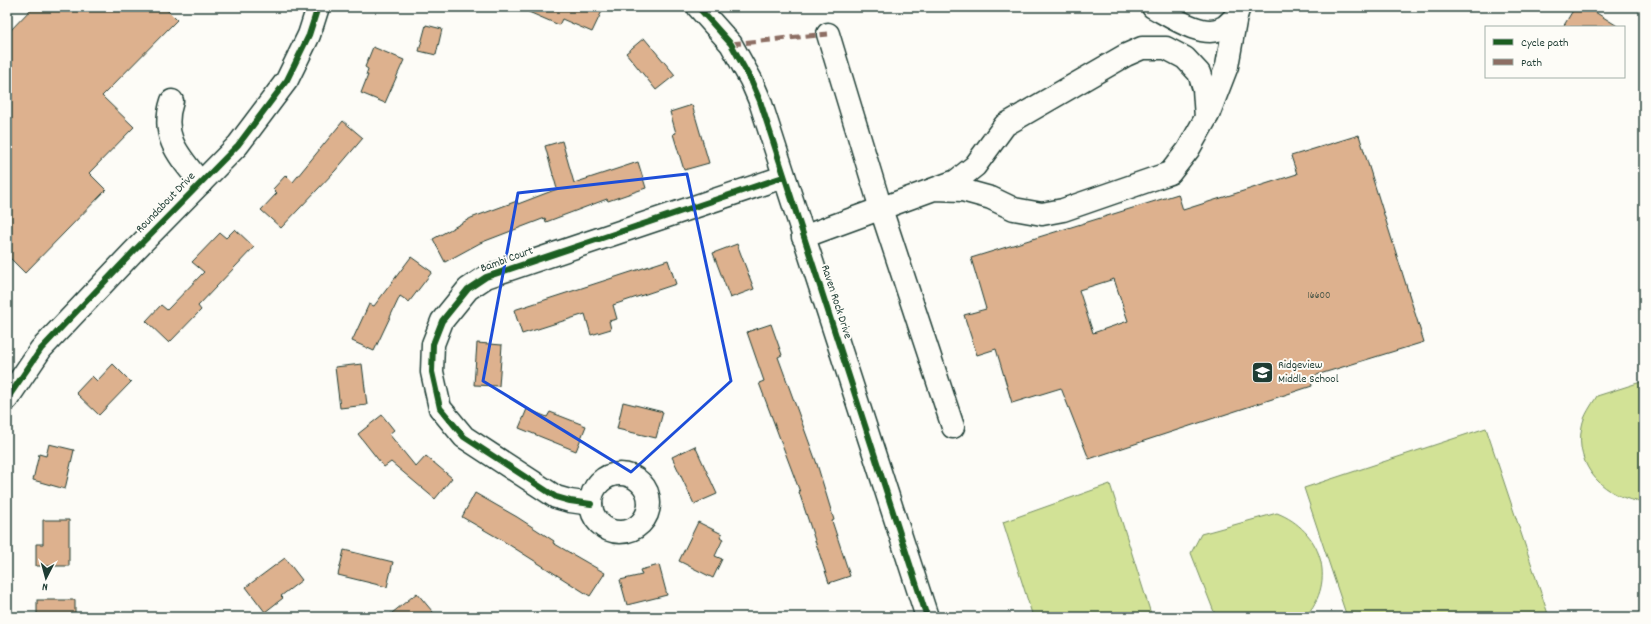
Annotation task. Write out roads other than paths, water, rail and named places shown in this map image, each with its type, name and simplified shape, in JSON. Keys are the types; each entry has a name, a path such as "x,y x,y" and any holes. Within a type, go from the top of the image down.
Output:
{"street":[{"name":"Roundabout Drive","path":"7,400 42,349 238,145 287,80 308,35 318,7"},
{"name":"Raven Rock Drive","path":"698,7 731,44 751,80 760,101 803,237 928,617"},
{"path":"1153,7 1185,25 1208,31 1222,29 1238,11"},
{"path":"936,189 962,190 991,198 1014,209 1042,214 1063,210 1170,173 1180,163 1206,118 1227,66 1238,11"},
{"path":"828,34 881,209 953,427"},
{"path":"803,237 956,181 975,166 1005,124 1126,55 1142,48 1166,48 1185,58 1199,73 1204,89 1206,118"},
{"path":"172,101 168,115 168,132 178,154 200,183"},
{"name":"Bambi Court","path":"591,504 570,501 556,496 464,436 440,408 432,365 433,344 442,321 468,289 486,277 784,177"}],"place":[{"name":"Ridgeview Middle School","path":"1263,372"}]}
